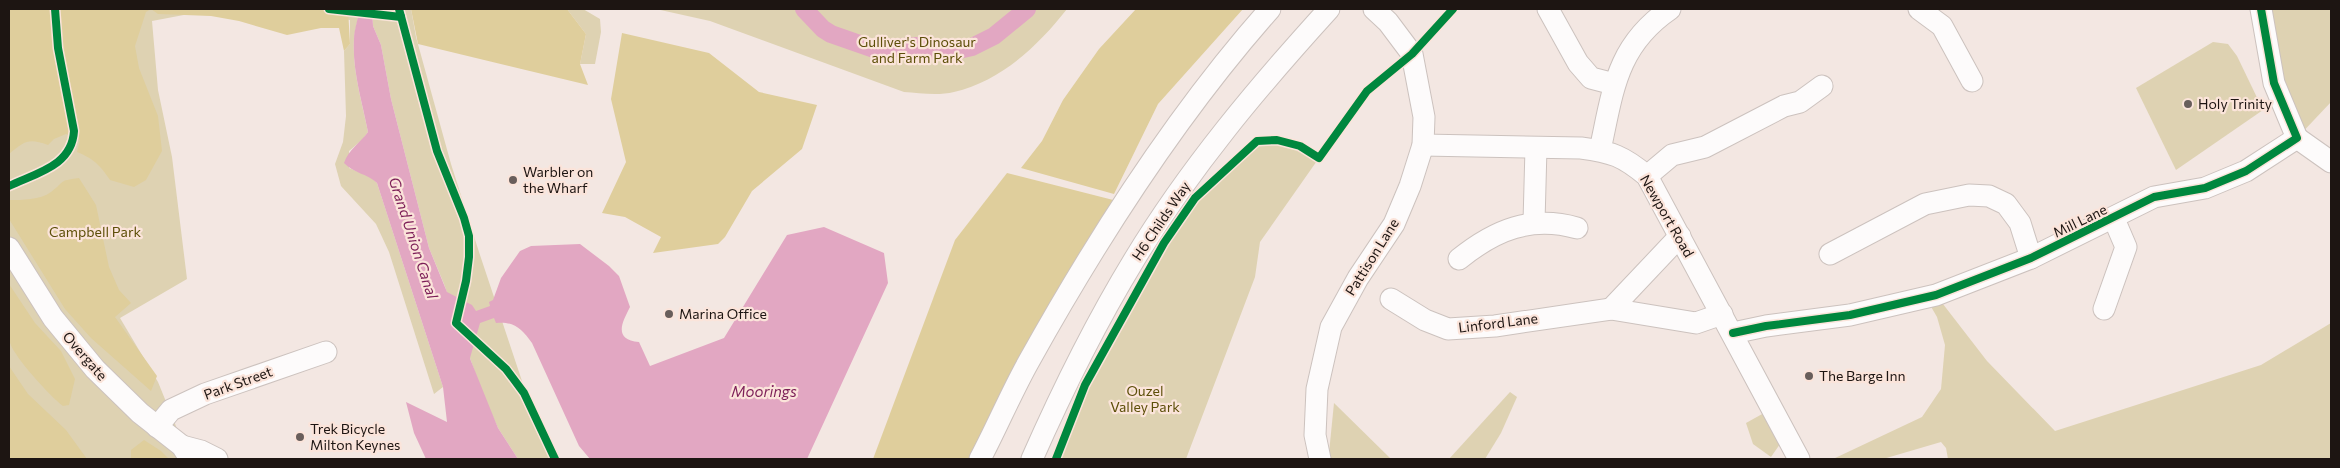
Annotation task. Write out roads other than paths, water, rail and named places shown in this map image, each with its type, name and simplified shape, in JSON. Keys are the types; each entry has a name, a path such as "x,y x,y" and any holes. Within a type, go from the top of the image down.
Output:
{"street":[{"path":"980,459 1028,362 1097,245 1164,143 1234,49 1270,9"},
{"name":"H6 Childs Way","path":"1032,459 1066,384 1134,260 1151,234 1203,159 1268,75 1329,9"},
{"path":"1548,9 1578,64 1591,78 1614,84"},
{"path":"1919,9 1942,26 1972,81"},
{"path":"2261,9 2274,83 2297,138 2331,162"},
{"path":"1600,150 1614,84 1628,50 1646,28 1667,10"},
{"name":"Pattison Lane","path":"1320,459 1315,435 1317,389 1331,327 1358,278 1394,224 1410,186 1423,145 1424,117 1412,54 1384,13"},
{"path":"1647,176 1672,154 1705,148 1784,106 1800,102 1822,86"},
{"name":"Mill Lane","path":"1733,334 1766,326 1850,315 1926,298 2031,258 2114,219 2154,197 2205,188 2246,171 2297,138"},
{"name":"Newport Road","path":"1423,145 1600,150 1626,159 1647,176 1799,459"},
{"path":"1534,222 1536,148"},
{"path":"1830,254 1925,204 1969,195 1989,196 2006,204 2020,223 2031,258"},
{"path":"2104,309 2126,247 2114,219"},
{"path":"1459,259 1478,244 1497,234 1534,222 1559,222 1577,228"},
{"path":"1611,309 1680,236"},
{"name":"Overgate","path":"9,248 53,318 83,354 140,413 186,453 202,451 217,459"},
{"name":"Linford Lane","path":"1391,299 1425,320 1448,329 1495,326 1611,309 1696,324 1722,314"},
{"name":"Park Street","path":"158,427 171,410 205,394 326,352"}],"water":[{"name":"Moorings","path":"358,9 372,9 373,26 381,45 391,99 429,248 447,292 472,305 476,311 490,306 489,302 493,300 501,278 520,251 531,246 580,244 619,276 630,307 622,324 623,334 626,338 639,342 650,366 724,338 787,235 824,227 884,253 888,283 807,459 590,459 579,446 532,343 517,327 508,323 496,323 494,318 480,323 470,358 498,428 518,459 426,459 414,433 406,402 447,422 443,387 377,183 344,163 352,150 368,132 354,62 354,35"}],"waterway":[{"path":"804,9 823,29 831,34 874,49 917,46 932,51 950,52 972,47 994,36 1027,9"}],"place":[{"name":"Holy Trinity","path":"2188,104"},
{"name":"Warbler on the Wharf","path":"513,180"},
{"name":"Marina Office","path":"669,314"},
{"name":"The Barge Inn","path":"1809,376"},
{"name":"Trek Bicycle Milton Keynes","path":"300,437"}],"park label":[{"name":"Gulliver's Dinosaur and Farm Park","path":"917,50"},
{"name":"Campbell Park","path":"95,232"},
{"name":"Ouzel Valley Park","path":"1145,400"}],"water label":[{"name":"Grand Union Canal","path":"413,238"}]}
